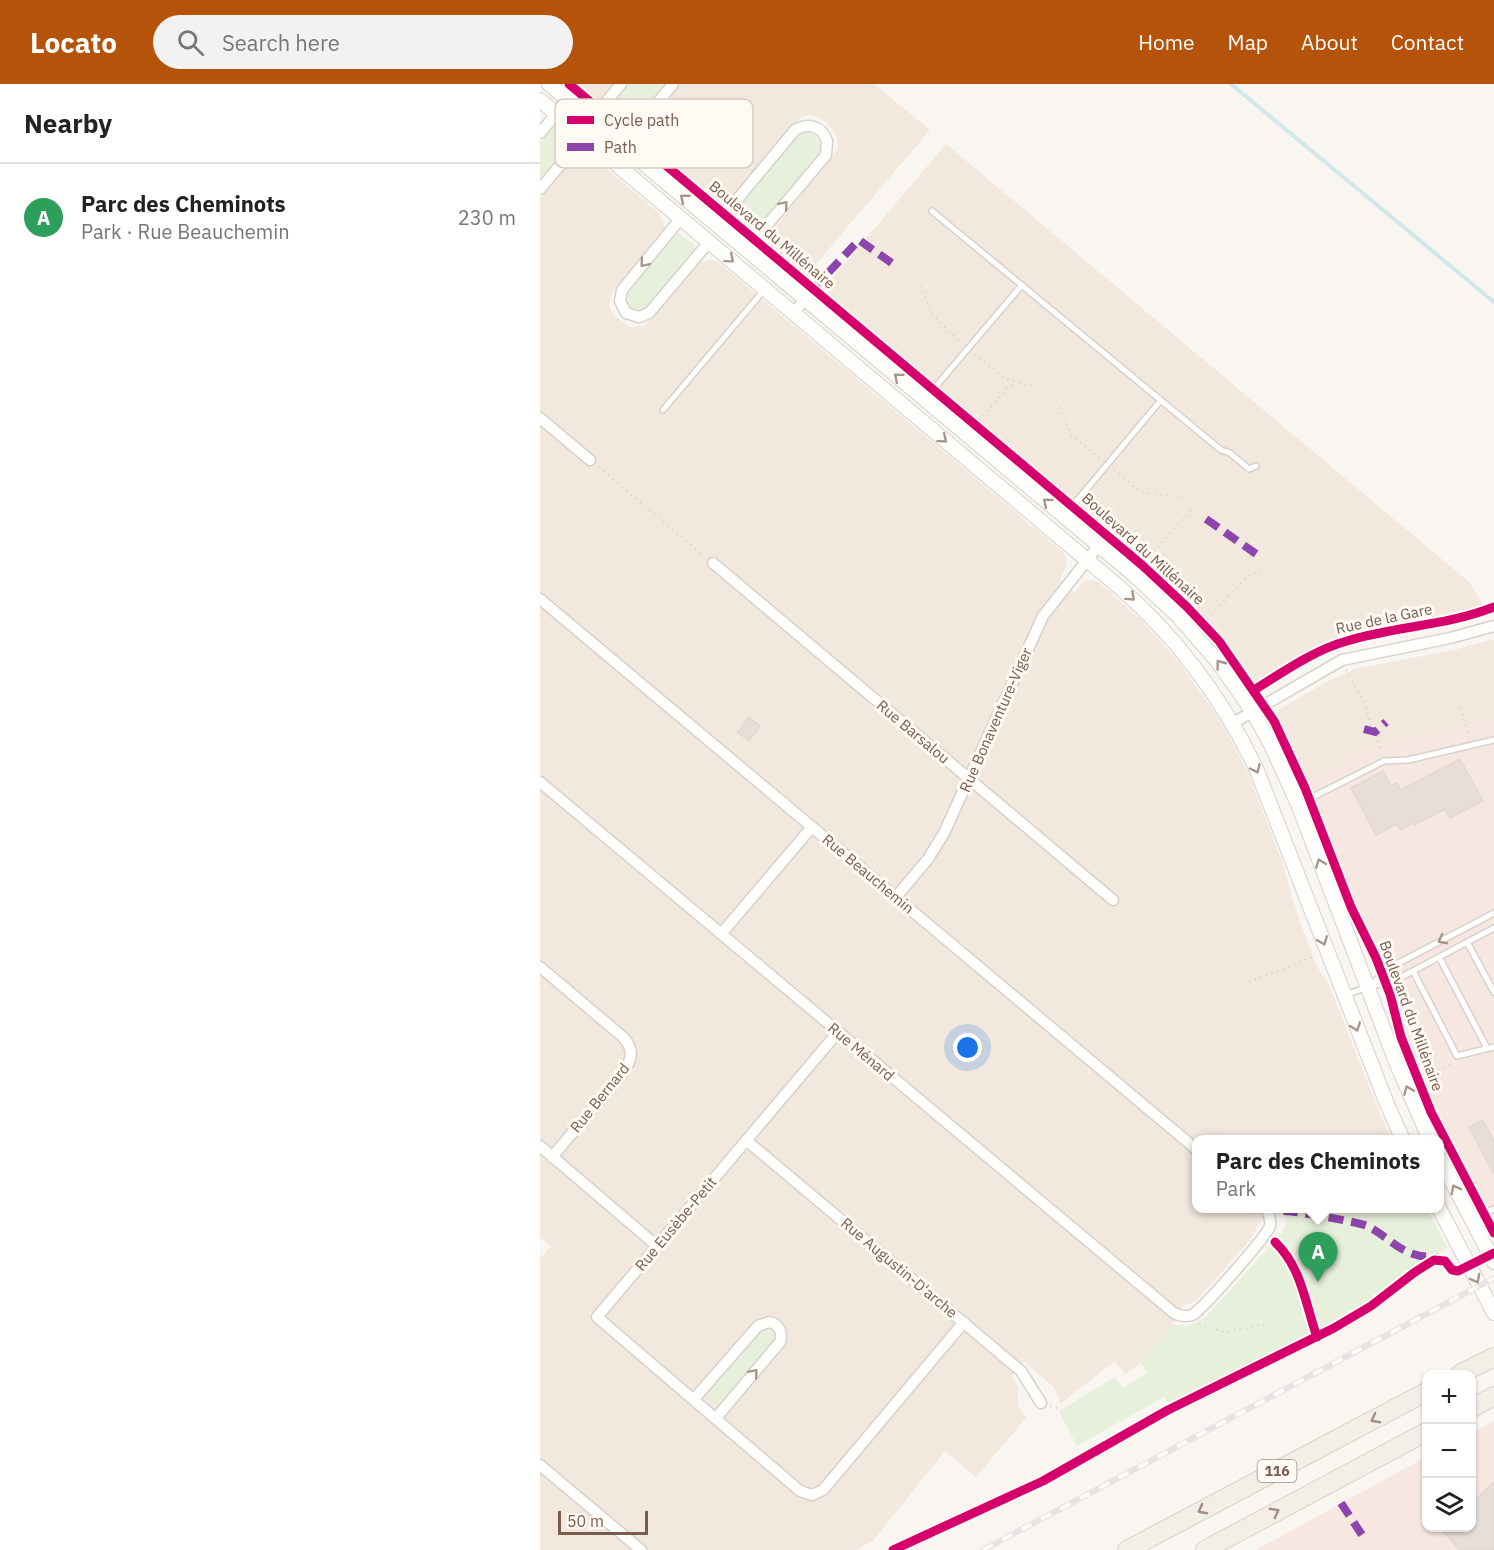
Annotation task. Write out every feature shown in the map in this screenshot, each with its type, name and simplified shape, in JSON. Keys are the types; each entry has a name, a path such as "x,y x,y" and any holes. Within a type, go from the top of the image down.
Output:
{"main road":[{"path":"1468,1370 1494,1357"},
{"name":"116","path":"1127,1550 1422,1394"},
{"path":"1476,1406 1494,1396"},
{"name":"116","path":"1205,1550 1422,1434"}],"street":[{"name":"Boulevard du Millénaire","path":"549,84 566,99"},
{"path":"608,99 621,84"},
{"path":"661,99 673,84"},
{"path":"540,100 555,113"},
{"path":"540,133 555,115"},
{"name":"Boulevard du Millénaire","path":"716,225 795,130 809,125 819,129 828,141 826,155 746,250"},
{"path":"540,189 558,168"},
{"path":"621,168 1133,599 1163,629 1211,688 1233,723 1269,798 1344,996 1401,1135"},
{"name":"Boulevard du Millénaire","path":"648,168 746,250 809,294 925,400 1099,545 1158,597 1194,633 1218,662 1253,712 1298,804 1367,987 1411,1076 1429,1135"},
{"path":"681,218 622,290 620,301 626,313 639,317 649,313 709,242"},
{"path":"794,313 809,294"},
{"path":"540,418 590,460"},
{"name":"Rue Bonaventure-Viger","path":"896,897 940,841 970,780 1043,616 1099,545"},
{"name":"Rue Barsalou","path":"713,563 1113,900"},
{"name":"Rue Beauchemin","path":"540,599 1192,1145"},
{"name":"Rue de la Gare","path":"1233,723 1342,660 1450,638 1494,626"},
{"name":"Rue Ménard","path":"540,782 1171,1311 1184,1316 1194,1314 1200,1309 1266,1234 1270,1221 1267,1213"},
{"path":"721,934 812,827"},
{"name":"Rue Bernard","path":"540,967 623,1037 632,1054 628,1066 552,1157"},
{"name":"Rue Eusèbe-Petit","path":"838,1032 597,1317 806,1495 815,1495 823,1490 964,1322"},
{"name":"Rue Augustin-D'arche","path":"747,1141 1021,1371 1041,1403"},
{"path":"540,1146 657,1246"},
{"path":"1444,1167 1494,1262"},
{"path":"1440,1213 1494,1313"},
{"path":"694,1399 758,1326 769,1322 777,1326 781,1333 780,1342 716,1418"},
{"path":"540,1465 641,1550"}],"lane":[{"path":"932,210 1221,450 1230,453 1249,469 1256,466"},
{"path":"925,400 1022,285"},
{"path":"663,410 765,289"},
{"path":"1064,516 1161,400"},
{"path":"1298,804 1384,761 1408,760 1494,740"},
{"path":"1367,987 1392,966 1494,913"},
{"path":"1344,996 1367,987 1394,981 1494,928"},
{"path":"1467,942 1494,992"},
{"path":"1439,957 1487,1048"},
{"path":"1413,971 1457,1056 1494,1047"},
{"path":"1471,1219 1494,1209"}],"path":[{"path":"966,417 979,428 1007,388 1016,382"},
{"path":"590,460 713,563"},
{"path":"1142,565 1193,508"},
{"path":"1205,626 1248,576 1266,568"},
{"path":"1342,660 1364,701 1371,726 1382,748 1384,761"},
{"path":"1461,708 1472,746"},
{"path":"1249,982 1327,951"},
{"path":"1411,1076 1460,1061"},
{"path":"1194,1323 1224,1332 1267,1324"}],"shaded area":[{"path":"573,84 614,84 601,99 590,99"},
{"path":"681,84 874,84 930,130 804,278 763,242 834,155 838,147 836,134 816,116 808,115 800,118 726,204 720,208 673,168 753,168 753,99 669,99"},
{"path":"946,144 1469,582 1484,607 1447,618 1340,640 1318,649 1261,683 1254,684 1207,623 1147,565 822,293"},
{"path":"566,168 606,168 658,212 665,227 611,294 609,307 615,316 630,327 644,326 700,262 712,260 718,262 1064,553 1067,564 1060,580 1075,592 1084,581 1097,581 1140,619 1181,665 1222,723 1247,771 1282,861 1296,911 1316,965 1330,987 1390,1135 1192,1135 1192,1213 1269,1213 1258,1225 1251,1239 1196,1301 1182,1307 1173,1324 1141,1363 1125,1374 1115,1361 1060,1404 1054,1387 1024,1362 1013,1376 1018,1387 1018,1405 1026,1418 976,1477 945,1451 873,1541 855,1550 540,1550 540,1259 551,1246 540,1237 540,198"},
{"path":"1494,640 1494,718 1421,736 1308,784 1275,717 1279,710 1324,683 1354,669 1454,650"},
{"path":"1494,718 1494,1224 1492,1224 1430,1102 1377,951 1352,901 1308,784 1373,745 1463,727"},
{"path":"1494,1421 1494,1550 1256,1550 1422,1459 1422,1532 1476,1532 1476,1431"}],"green space":[{"path":"629,84 666,84 653,99 617,99"},
{"path":"555,129 555,162 540,180 540,142"},
{"path":"804,133 812,134 817,138 821,151 752,234 732,217 733,213 796,138"},
{"path":"679,233 695,246 693,252 648,306 642,310 631,308 626,301 627,292 673,237"},
{"path":"1284,1213 1429,1213 1448,1248 1356,1312 1321,1332 1170,1405 1164,1397 1077,1446 1059,1411 1115,1377 1123,1388 1147,1372 1141,1363 1173,1324 1187,1326 1205,1318 1282,1232 1286,1223"},
{"path":"765,1329 773,1332 775,1337 773,1341 723,1400 716,1402 712,1400 711,1389"}],"building":[{"path":"749,717 760,726 749,741 738,732"},
{"path":"1460,759 1483,801 1450,818 1445,809 1414,825 1413,823 1400,830 1397,824 1376,835 1351,788 1383,771 1391,786 1397,783 1401,790"},
{"path":"1483,1120 1494,1142 1494,1174 1469,1127"},
{"path":"1494,1482 1494,1550 1460,1550 1444,1532 1476,1532 1476,1499"}],"waterway":[{"path":"1231,84 1494,302"}],"railway":[{"path":"983,1550 1494,1278"}],"marked path":[{"path":"813,289 859,240 896,266"},
{"path":"1206,519 1262,558"},
{"path":"1364,729 1375,732 1386,722"},
{"path":"1302,1213 1367,1226 1406,1251 1415,1255 1436,1258"},
{"path":"1341,1503 1362,1535"}],"cycle path":[{"path":"569,84 587,99"},
{"path":"669,168 1142,565 1219,641 1274,721 1305,788 1351,907 1376,958 1390,994 1401,1037 1431,1112 1443,1135"},
{"path":"1254,690 1299,662 1335,645 1365,636 1458,618 1494,607"},
{"path":"1444,1137 1494,1233"},
{"path":"1275,1242 1291,1263 1302,1286 1317,1337"},
{"path":"893,1550 1043,1481 1168,1410 1334,1328 1371,1306 1434,1260 1445,1261 1452,1270 1458,1271 1494,1253"}],"place":[{"name":"Parc des Cheminots","path":"1318,1282"}]}
